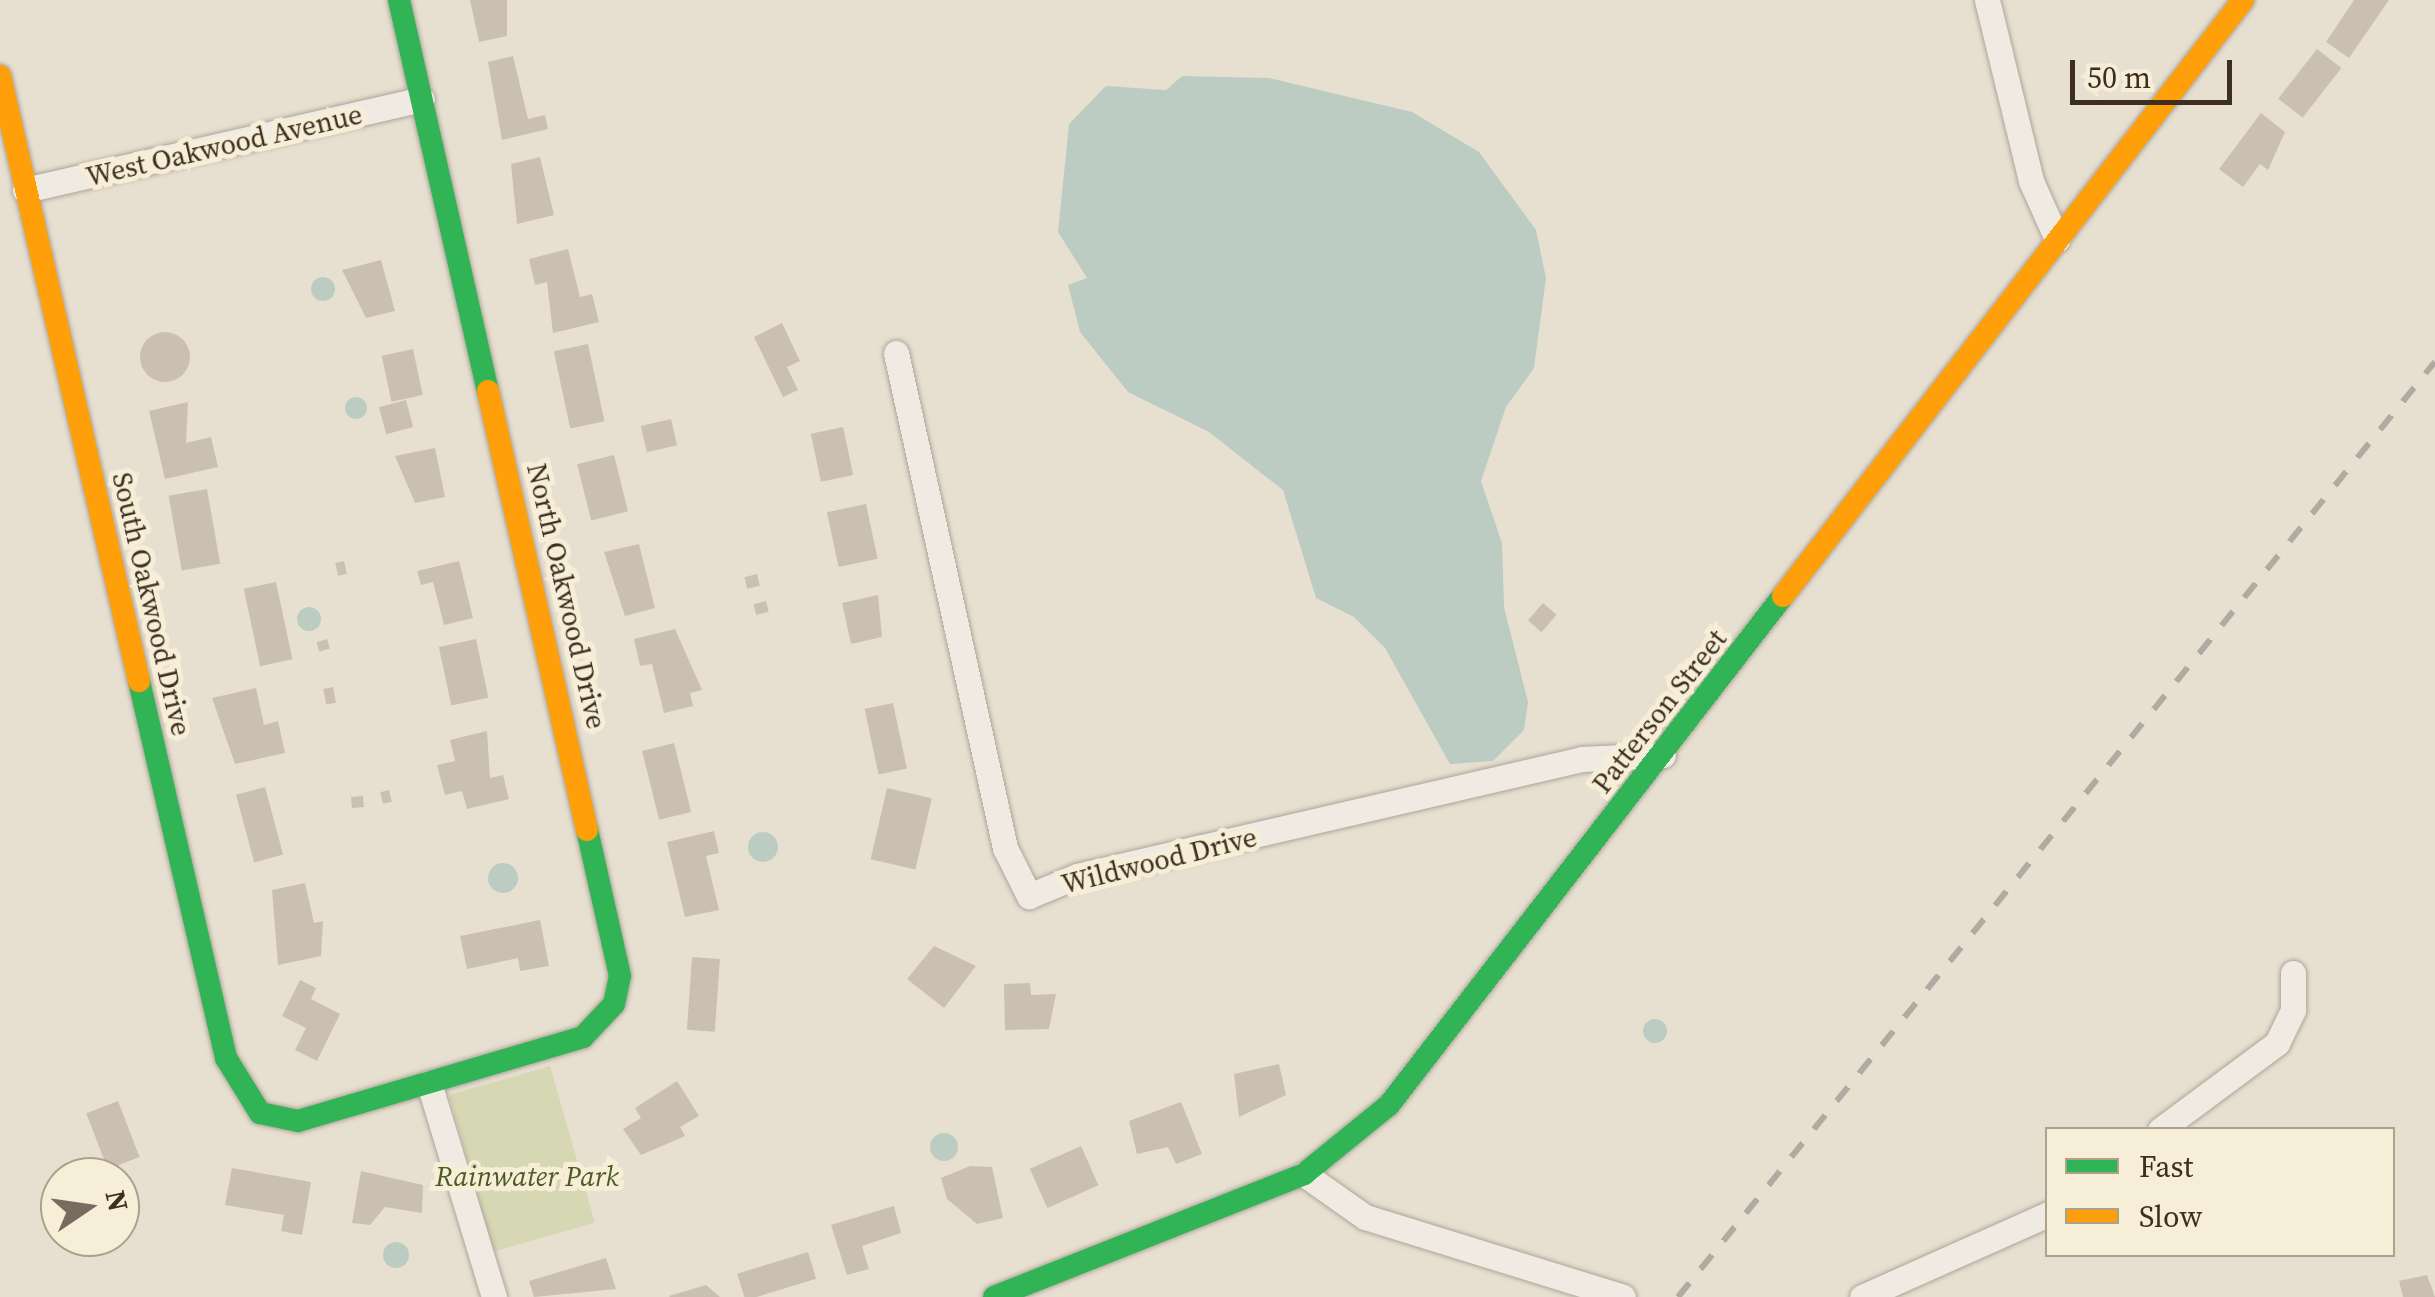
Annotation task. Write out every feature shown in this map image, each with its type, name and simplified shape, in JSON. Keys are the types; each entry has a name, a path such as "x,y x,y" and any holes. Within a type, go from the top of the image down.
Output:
{"street":[{"name":"North Oakwood Drive","path":"282,1121 430,1084 583,1036 614,1004 620,976 399,0"},
{"path":"1988,0 2031,181 2057,239"},
{"name":"Patterson Street","path":"994,1297 1304,1174 1398,1094 1663,756 2243,0"},
{"name":"South Oakwood Drive","path":"0,76 226,1058 244,1096 282,1121"},
{"name":"West Oakwood Avenue","path":"26,190 422,99"},
{"name":"Wildwood Drive","path":"896,352 1006,848 1029,896 1077,876 1582,759 1663,756"},
{"path":"2164,1127 2277,1044 2293,1010 2293,974"},
{"path":"430,1084 494,1297"},
{"path":"1304,1174 1365,1217 1623,1297"},
{"path":"1862,1297 2045,1215"}],"green space":[{"name":"Rainwater Park","path":"550,1066 595,1223 494,1252 449,1095"}],"shaded area":[{"path":"1182,76 1269,78 1412,112 1479,152 1536,230 1546,278 1534,368 1506,407 1481,481 1502,543 1504,607 1528,702 1524,730 1493,761 1450,764 1385,648 1354,617 1316,598 1283,490 1209,432 1128,392 1080,332 1068,285 1087,278 1058,232 1069,124 1106,86 1166,90"},
{"path":"323,277 335,289 323,301 311,289"},
{"path":"356,397 364,400 364,416 356,419 348,416 345,408 348,400"},
{"path":"304,607 314,607 321,619 314,631 304,631 297,624 297,614"},
{"path":"763,832 777,841 778,847 769,861 763,862 749,853 748,847 757,833"},
{"path":"503,863 514,867 518,878 514,889 503,893 492,889 488,878 492,867"},
{"path":"1655,1019 1667,1031 1655,1043 1643,1031"},
{"path":"944,1133 954,1137 958,1147 954,1157 944,1161 934,1157 930,1147 934,1137"},
{"path":"396,1242 405,1246 409,1255 405,1264 396,1268 387,1264 383,1255 387,1246"}],"building":[{"path":"470,0 507,0 507,36 479,42"},
{"path":"2354,0 2389,0 2349,58 2326,42"},
{"path":"2317,49 2341,68 2303,118 2278,99"},
{"path":"513,56 528,119 545,115 548,129 502,140 488,62"},
{"path":"2261,113 2285,132 2268,170 2260,164 2243,187 2219,169"},
{"path":"540,157 554,215 517,224 511,164"},
{"path":"568,249 580,297 592,294 599,322 553,333 547,282 535,285 529,259"},
{"path":"381,260 395,311 366,318 342,270"},
{"path":"782,323 800,361 787,367 798,390 783,397 754,337"},
{"path":"165,332 183,339 190,357 183,375 165,382 147,375 140,357 147,339"},
{"path":"588,344 604,421 570,429 554,351"},
{"path":"413,349 423,395 391,402 382,356"},
{"path":"406,400 413,427 386,434 379,407"},
{"path":"188,402 186,443 211,437 218,467 165,479 149,411"},
{"path":"671,419 677,445 647,452 641,426"},
{"path":"843,427 853,475 821,482 811,434"},
{"path":"435,448 445,497 415,503 395,456"},
{"path":"614,455 628,511 591,520 577,464"},
{"path":"207,489 220,564 182,571 169,496"},
{"path":"866,504 878,559 839,567 827,512"},
{"path":"639,544 655,608 625,616 604,552"},
{"path":"344,561 347,574 338,576 335,563"},
{"path":"459,561 473,618 444,625 433,582 421,585 417,571"},
{"path":"757,574 760,586 747,589 744,577"},
{"path":"276,582 292,659 260,666 244,589"},
{"path":"878,595 882,637 851,644 842,603"},
{"path":"766,601 769,612 756,615 753,604"},
{"path":"1543,603 1557,615 1541,632 1528,620"},
{"path":"675,629 702,690 690,693 693,706 664,713 652,664 640,666 634,639"},
{"path":"327,639 330,649 319,652 316,642"},
{"path":"476,639 488,698 451,706 439,647"},
{"path":"333,687 336,703 326,705 323,689"},
{"path":"256,688 264,725 278,721 285,753 235,764 212,698"},
{"path":"893,703 907,769 879,775 865,709"},
{"path":"487,731 490,778 503,775 509,799 467,809 462,791 445,795 437,765 455,761 450,740"},
{"path":"674,743 691,812 659,820 642,751"},
{"path":"265,787 283,855 254,862 236,795"},
{"path":"887,788 932,798 915,869 871,859"},
{"path":"389,790 392,802 383,804 380,792"},
{"path":"363,796 364,807 352,808 351,797"},
{"path":"714,831 719,853 706,856 719,910 685,917 667,842"},
{"path":"305,883 314,923 323,921 321,956 278,965 272,890"},
{"path":"540,920 549,966 520,971 518,958 467,969 460,936"},
{"path":"934,946 976,966 944,1008 907,979"},
{"path":"692,957 720,959 715,1032 687,1030"},
{"path":"300,980 316,988 311,999 340,1014 317,1061 295,1050 306,1028 282,1016"},
{"path":"1030,983 1031,995 1056,994 1049,1029 1005,1030 1004,984"},
{"path":"1279,1064 1286,1095 1239,1117 1234,1074"},
{"path":"677,1081 699,1116 680,1127 685,1136 641,1155 623,1129 641,1118 635,1108"},
{"path":"118,1101 139,1157 103,1157 86,1113"},
{"path":"1181,1102 1202,1154 1176,1164 1168,1147 1137,1154 1129,1121"},
{"path":"1081,1146 1098,1185 1047,1208 1030,1169"},
{"path":"970,1166 992,1167 1003,1218 977,1224 947,1199 941,1178"},
{"path":"232,1168 311,1182 302,1235 281,1231 284,1215 225,1205"},
{"path":"361,1171 423,1185 422,1213 385,1207 370,1225 352,1223"},
{"path":"894,1206 901,1233 862,1246 869,1269 847,1275 831,1225"},
{"path":"808,1252 816,1279 757,1297 744,1297 737,1274"},
{"path":"606,1258 616,1289 534,1297 529,1281"},
{"path":"2427,1275 2435,1297 2403,1297 2399,1281"},
{"path":"706,1285 720,1297 669,1296"}],"railway":[{"path":"1678,1297 2435,362"}],"traffic: fast":[{"path":"399,0 488,391"},
{"path":"994,1297 1304,1174 1389,1105 1783,596"},
{"path":"139,681 226,1058 260,1113 298,1121 583,1037 614,1004 620,976 587,830"}],"traffic: slow":[{"path":"1783,596 2243,0"},
{"path":"0,76 139,681"},
{"path":"488,391 587,830"}]}
